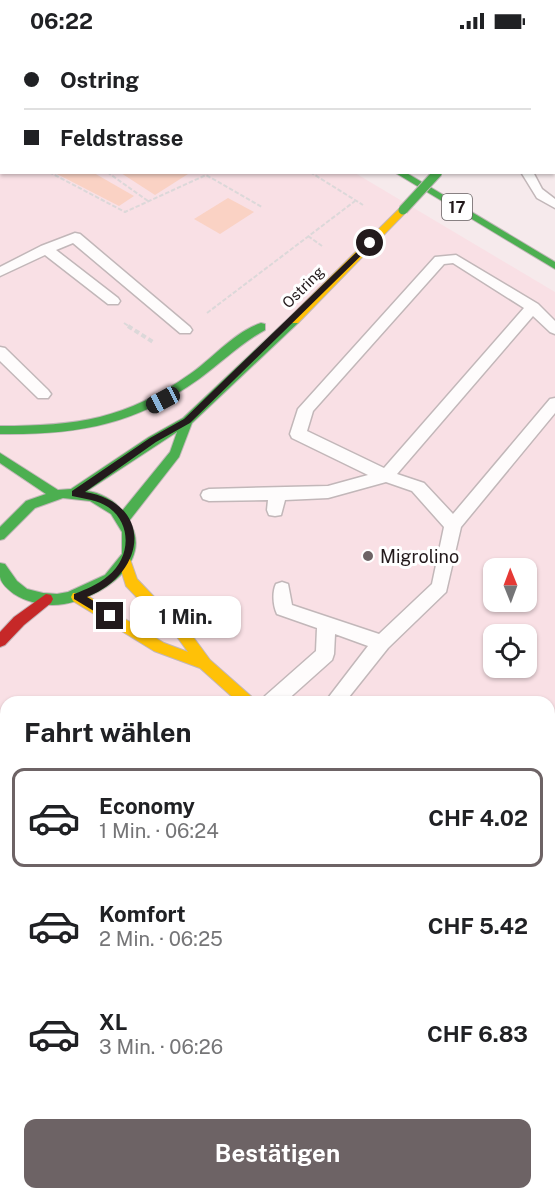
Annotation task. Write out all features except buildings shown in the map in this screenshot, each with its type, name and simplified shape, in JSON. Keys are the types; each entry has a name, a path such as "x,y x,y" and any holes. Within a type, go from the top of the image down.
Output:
{"main road":[{"name":"17","path":"401,174 555,266"},
{"name":"Ostring","path":"75,493 153,440 187,421 304,309 436,174"},
{"path":"0,430 52,432 85,428 139,413 163,400 257,328 304,309"},
{"name":"Ostring","path":"124,518 176,454 187,421"},
{"path":"0,457 57,495"},
{"path":"0,535 8,522 21,510 38,500 75,493 95,497 112,505 124,518 130,532 130,547 125,563 114,577 97,589 78,597 46,599 28,595 14,586 3,575 0,568"},
{"path":"4,508 8,522"},
{"path":"125,563 131,582 153,605 175,623 205,664 241,696"},
{"path":"78,597 159,647 205,664"},
{"path":"0,641 18,621 46,599"}],"lane":[{"path":"528,174 533,187 555,204"},
{"path":"0,272 75,237 185,330"},
{"path":"46,249 113,301"},
{"path":"453,525 418,487 386,476 298,434 306,409 440,260 456,259 533,308 555,329"},
{"path":"209,495 276,502 328,492 386,476 533,308"},
{"path":"0,352 43,394"},
{"path":"339,696 382,643 440,587 453,525 555,403"},
{"path":"282,589 284,609 382,643"},
{"path":"279,696 325,654 326,624"}],"path":[{"path":"51,174 125,212 203,174 262,207"},
{"path":"109,174 148,201"},
{"path":"313,174 364,206"},
{"path":"185,330 355,201"}],"shaded area":[{"path":"0,174 357,174 555,292 555,696 0,696"},
{"path":"57,174 96,174 134,196 119,206"},
{"path":"123,174 188,174 155,195"},
{"path":"228,198 254,212 220,234 194,219"}],"traffic: fast":[{"path":"401,174 555,266"},
{"path":"403,210 436,174"},
{"path":"75,493 153,440 187,421 294,320"},
{"path":"0,430 79,427 125,415 171,392 261,327"},
{"path":"124,518 175,454 187,421"},
{"path":"0,457 57,495"},
{"path":"0,535 31,505 63,493 92,496 116,511 129,532 128,556 110,579 64,599 29,595 14,587 0,568"}],"traffic: slow":[{"path":"294,320 403,210"},
{"path":"125,563 131,582 153,605 175,623 205,664 241,696"},
{"path":"78,597 159,647 205,664"}],"traffic: jam":[{"path":"0,641 19,621 46,599"}],"place":[{"name":"Migrolino","path":"368,556"}],"route":[{"path":"110,616 78,597 97,589 114,577 125,563 130,547 130,532 124,518 112,505 95,497 75,493 153,440 187,421 370,243"}]}
